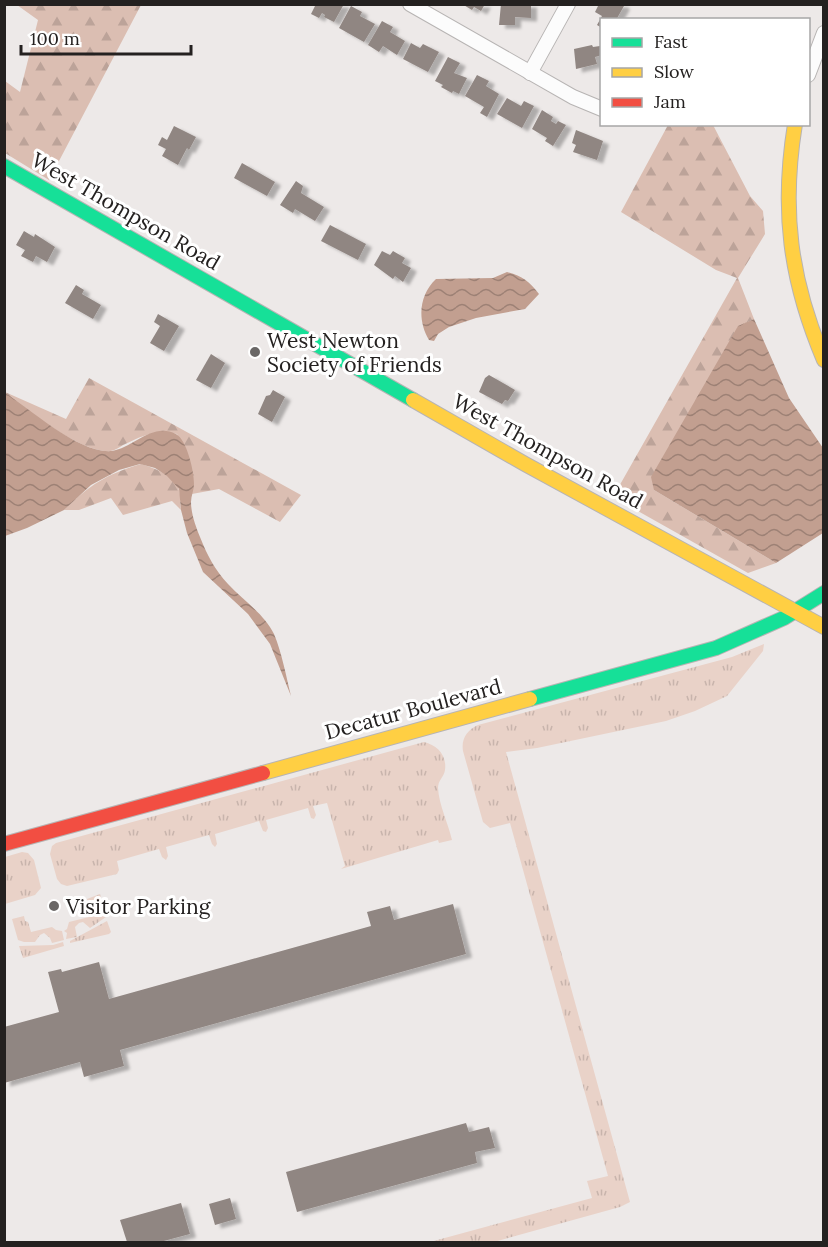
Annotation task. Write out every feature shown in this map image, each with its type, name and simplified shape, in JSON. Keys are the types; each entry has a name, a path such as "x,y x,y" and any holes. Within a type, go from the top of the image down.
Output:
{"street":[{"path":"410,4 573,97 600,108"},
{"path":"530,73 568,4"},
{"path":"810,70 824,33"},
{"path":"795,126 788,188 791,250 803,308 824,360"},
{"name":"West Thompson Road","path":"4,166 510,455 824,627"},
{"name":"Decatur Boulevard","path":"4,843 716,648 762,629 824,593"}],"green space":[{"path":"17,5 141,5 49,180 5,153 5,81 20,92 38,20"},
{"path":"667,126 714,126 750,196 763,211 765,234 738,278 754,319 738,327 654,490 776,563 748,573 613,497 737,278 716,270 621,212"},
{"path":"89,378 301,495 280,522 219,489 192,494 192,471 177,434 149,434 113,451 99,450 71,439 5,394 5,392 66,419"},
{"path":"141,464 173,480 179,490 181,510 172,501 123,515 111,498 79,510 64,510 99,481"},
{"path":"764,644 763,651 727,696 695,711 666,721 537,748 506,752 630,1202 620,1207 494,1242 430,1242 592,1198 587,1181 608,1176 510,823 490,828 483,822 463,751 466,735 478,725 732,657"},
{"path":"424,742 437,748 443,755 445,770 438,788 452,840 439,843 438,840 341,869 345,866 327,803 313,806 316,815 314,819 311,818 308,808 266,820 268,828 266,832 263,831 259,821 215,834 217,844 215,847 209,835 166,847 168,856 166,860 159,849 117,861 119,870 117,874 67,886 61,884 57,879 50,854 52,846 56,843"},
{"path":"22,852 28,853 34,860 41,888 35,895 5,904 5,857"},
{"path":"100,894 104,911 89,914 86,907 87,899"},
{"path":"105,913 106,917 90,928 83,922 79,923 75,927 77,937 66,939 67,933 64,931 69,922"},
{"path":"24,916 31,932 52,927 62,931 64,940 52,943 44,933 35,942 18,940 12,919"},
{"path":"107,921 111,932 109,934 70,943 70,941"},
{"path":"63,942 64,946 23,958 19,946 53,945"}],"water":[{"path":"507,272 525,280 539,294 525,309 476,318 449,327 438,334 434,341 429,340 421,316 426,292 436,279 493,278"},
{"path":"754,319 789,398 823,448 823,533 776,563 654,490 651,477 738,326"},
{"path":"5,393 56,430 85,446 99,450 120,449 159,431 167,431 180,437 187,449 193,472 192,511 203,544 223,579 270,627 282,657 291,696 270,644 248,614 203,572 187,533 179,489 167,476 155,468 140,464 119,470 91,485 64,510 5,536"}],"building":[{"path":"312,4 344,4 334,22 324,17 322,13 319,18 311,14 315,6"},
{"path":"462,4 485,4 481,11 474,7 472,10"},
{"path":"501,4 531,4 531,18 515,17 515,25 499,25"},
{"path":"599,4 622,4 624,6 617,18 601,18 602,16 595,12"},
{"path":"351,6 362,12 360,16 375,24 364,42 339,28"},
{"path":"382,21 393,27 390,32 405,41 397,55 383,46 379,52 368,45"},
{"path":"411,43 420,48 423,44 439,52 428,72 403,59"},
{"path":"592,45 593,47 600,46 600,56 595,57 597,64 576,69 574,49"},
{"path":"448,57 460,63 454,73 467,78 459,94 453,91 452,93 435,81"},
{"path":"477,75 489,81 486,86 499,94 487,117 480,113 484,107 465,96"},
{"path":"507,98 521,106 524,101 534,106 522,128 497,114"},
{"path":"542,110 553,117 551,121 556,124 558,121 566,125 553,146 545,141 547,138 532,129"},
{"path":"174,126 196,137 178,165 162,156 166,149 158,145 162,137 167,140"},
{"path":"576,130 603,141 597,160 573,152 576,145 572,143"},
{"path":"242,163 275,182 267,196 234,178"},
{"path":"296,181 303,186 301,193 324,207 315,221 295,209 293,213 280,205"},
{"path":"330,225 366,244 358,260 321,241"},
{"path":"24,231 34,237 35,234 55,247 47,262 36,256 33,262 21,256 25,250 16,245"},
{"path":"382,251 390,255 393,251 405,258 402,263 411,268 403,282 395,276 393,279 374,265"},
{"path":"76,285 84,290 82,294 101,305 93,319 65,303"},
{"path":"158,314 179,326 164,351 150,343 160,326 154,322"},
{"path":"211,354 225,363 211,388 196,380"},
{"path":"489,375 515,390 508,401 505,400 502,404 479,392 485,378"},
{"path":"273,390 285,397 272,422 258,414 266,396 270,395"},
{"path":"453,904 466,954 120,1050 124,1066 84,1077 80,1062 4,1083 4,1027 59,1012 48,972 61,969 62,972 99,962 109,999 371,926 367,912 390,906 394,920"},
{"path":"466,1123 469,1132 489,1127 495,1148 475,1152 477,1163 297,1212 286,1172"},
{"path":"230,1198 236,1219 215,1225 209,1204"},
{"path":"181,1203 190,1234 160,1242 127,1242 120,1220"}],"traffic: fast":[{"path":"4,166 413,400"},
{"path":"530,699 716,648 784,618 824,593"}],"traffic: slow":[{"path":"795,126 789,186 792,244 803,301 824,360"},
{"path":"413,400 525,464 824,627"},
{"path":"263,773 530,699"}],"traffic: jam":[{"path":"4,844 263,773"}],"place":[{"name":"West Newton Society of Friends","path":"255,352"},
{"name":"Visitor Parking","path":"54,906"}]}
